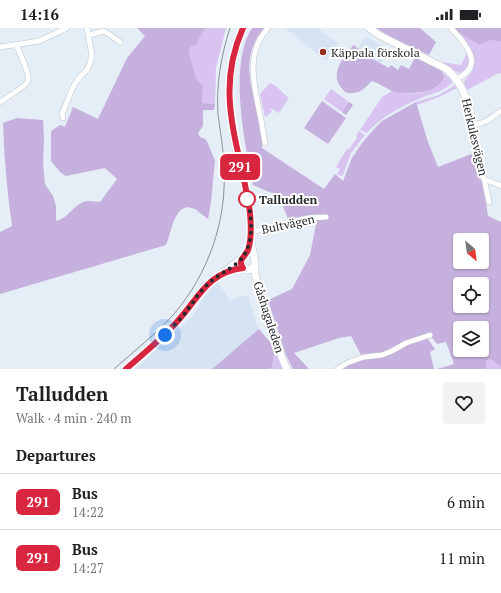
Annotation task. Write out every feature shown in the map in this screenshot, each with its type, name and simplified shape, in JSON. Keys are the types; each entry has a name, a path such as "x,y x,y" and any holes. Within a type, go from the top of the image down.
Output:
{"main road":[{"name":"Gåshagaleden","path":"243,28 233,60 229,85 229,105 233,134 248,204 255,272 283,361 287,369"},
{"name":"Herkulesvägen","path":"369,28 387,39 448,70 456,80 467,100 474,128"},
{"name":"Gåshagaleden","path":"242,258 248,249 250,235"},
{"path":"126,369 170,330 187,312 205,286 242,258 248,255 254,260 253,268 235,269 221,274"},
{"path":"242,258 241,264 255,283 264,303"}],"street":[{"path":"0,47 39,41 67,28"},
{"path":"63,118 62,114 73,87 90,64 92,56 87,28"},
{"path":"265,143 256,92 253,63 254,54 259,41 268,28"},
{"path":"451,28 466,47 472,59 472,64 468,72 463,77 456,80"},
{"path":"89,35 104,31 120,42"},
{"path":"0,102 24,85 28,80 27,73 16,44"},
{"path":"474,128 501,111"},
{"name":"Herkulesvägen","path":"474,128 478,162 484,179 489,202"},
{"path":"484,179 501,186"},
{"name":"Bultvägen","path":"250,235 308,218 326,217"},
{"path":"338,369 347,363 358,359 382,355 406,343 430,335"}],"shaded area":[{"path":"137,28 205,28 195,46 191,45 189,50 196,78 203,86 202,103 215,104 214,110 203,110 203,126 198,133 200,137 207,141 215,161 208,219 195,209 187,207 181,210 176,216 166,245 0,294 0,232 12,226 6,174 3,123 17,118 43,120 43,163 45,184 53,196 56,206 56,221 63,218 76,206 83,202 100,202 117,179 105,168 66,176 60,172 51,161 51,131 60,125 65,127 73,107 98,119 127,58 145,36"},
{"path":"205,28 226,28 216,68 215,104 202,103 203,86 196,78 189,50 191,44 195,45"},
{"path":"252,28 264,28 255,43 250,58 249,72 251,87 259,117 262,148 324,189 335,174 343,181 352,158 362,143 382,121 416,102 428,142 438,167 474,153 478,176 483,183 488,216 501,222 501,367 490,359 486,361 486,369 437,369 454,364 446,342 437,344 431,336 427,338 435,349 430,352 434,369 343,369 346,361 361,355 351,336 339,338 294,353 309,369 293,369 286,355 268,300 292,289 310,255 318,214 288,219 279,196 253,185 240,105 241,63 245,44"},
{"name":"Käppala förskola","path":"285,28 317,28 338,43 326,61"},
{"path":"376,28 420,28 436,42 429,55 391,37"},
{"path":"454,28 501,28 501,42 490,40 480,45 463,36"},
{"path":"365,36 389,50 378,68 354,56"},
{"path":"463,36 480,45 490,40 501,42 501,73 467,90 464,83 473,69 475,60"},
{"path":"354,45 369,59 370,58 389,68 391,65 398,70 401,65 409,69 415,57 442,71 444,75 442,81 437,86 423,92 406,93 392,91 372,81 359,92 347,93 339,84 337,74 340,64"},
{"path":"467,53 470,62 464,70 459,73 443,62 461,65"},
{"path":"444,73 453,82 444,89 398,109 378,122 367,133 360,130 382,97 392,91 409,94 427,90 444,75"},
{"path":"270,83 289,98 279,113 270,108 272,112 265,117 260,94"},
{"path":"455,85 457,88 439,97 417,105 416,102 439,95"},
{"path":"331,89 349,102 342,112 324,99"},
{"path":"322,101 346,118 328,144 304,128"},
{"path":"349,102 353,105 346,115 342,112"},
{"path":"359,131 365,135 351,153 343,175 341,176 337,174 340,169 336,167 347,149 349,149 357,138 356,137"},
{"path":"218,282 230,301 248,295 259,329 212,369 135,369 193,316 206,293"},
{"path":"259,329 275,348 272,367 269,369 212,369"},
{"path":"275,348 284,369 269,369 272,367"},
{"path":"490,359 501,367 501,369 486,369 486,361"}],"tram line":[{"path":"114,369 174,314 197,282 213,246 222,208 224,188 223,154 218,114 219,81 224,49 230,28"}],"bus line":[{"name":"291","path":"126,369 175,325 187,312 198,294 205,286 221,274 243,268 241,261 248,249 250,238 250,217 246,190 233,134 229,105 230,76 236,47 243,28"}],"place":[{"name":"Käppala förskola","path":"323,52"},
{"name":"Talludden","path":"247,199"}],"route":[{"path":"165,335 187,312 198,294 205,286 235,264 247,252 250,238 250,217 247,199"}]}
